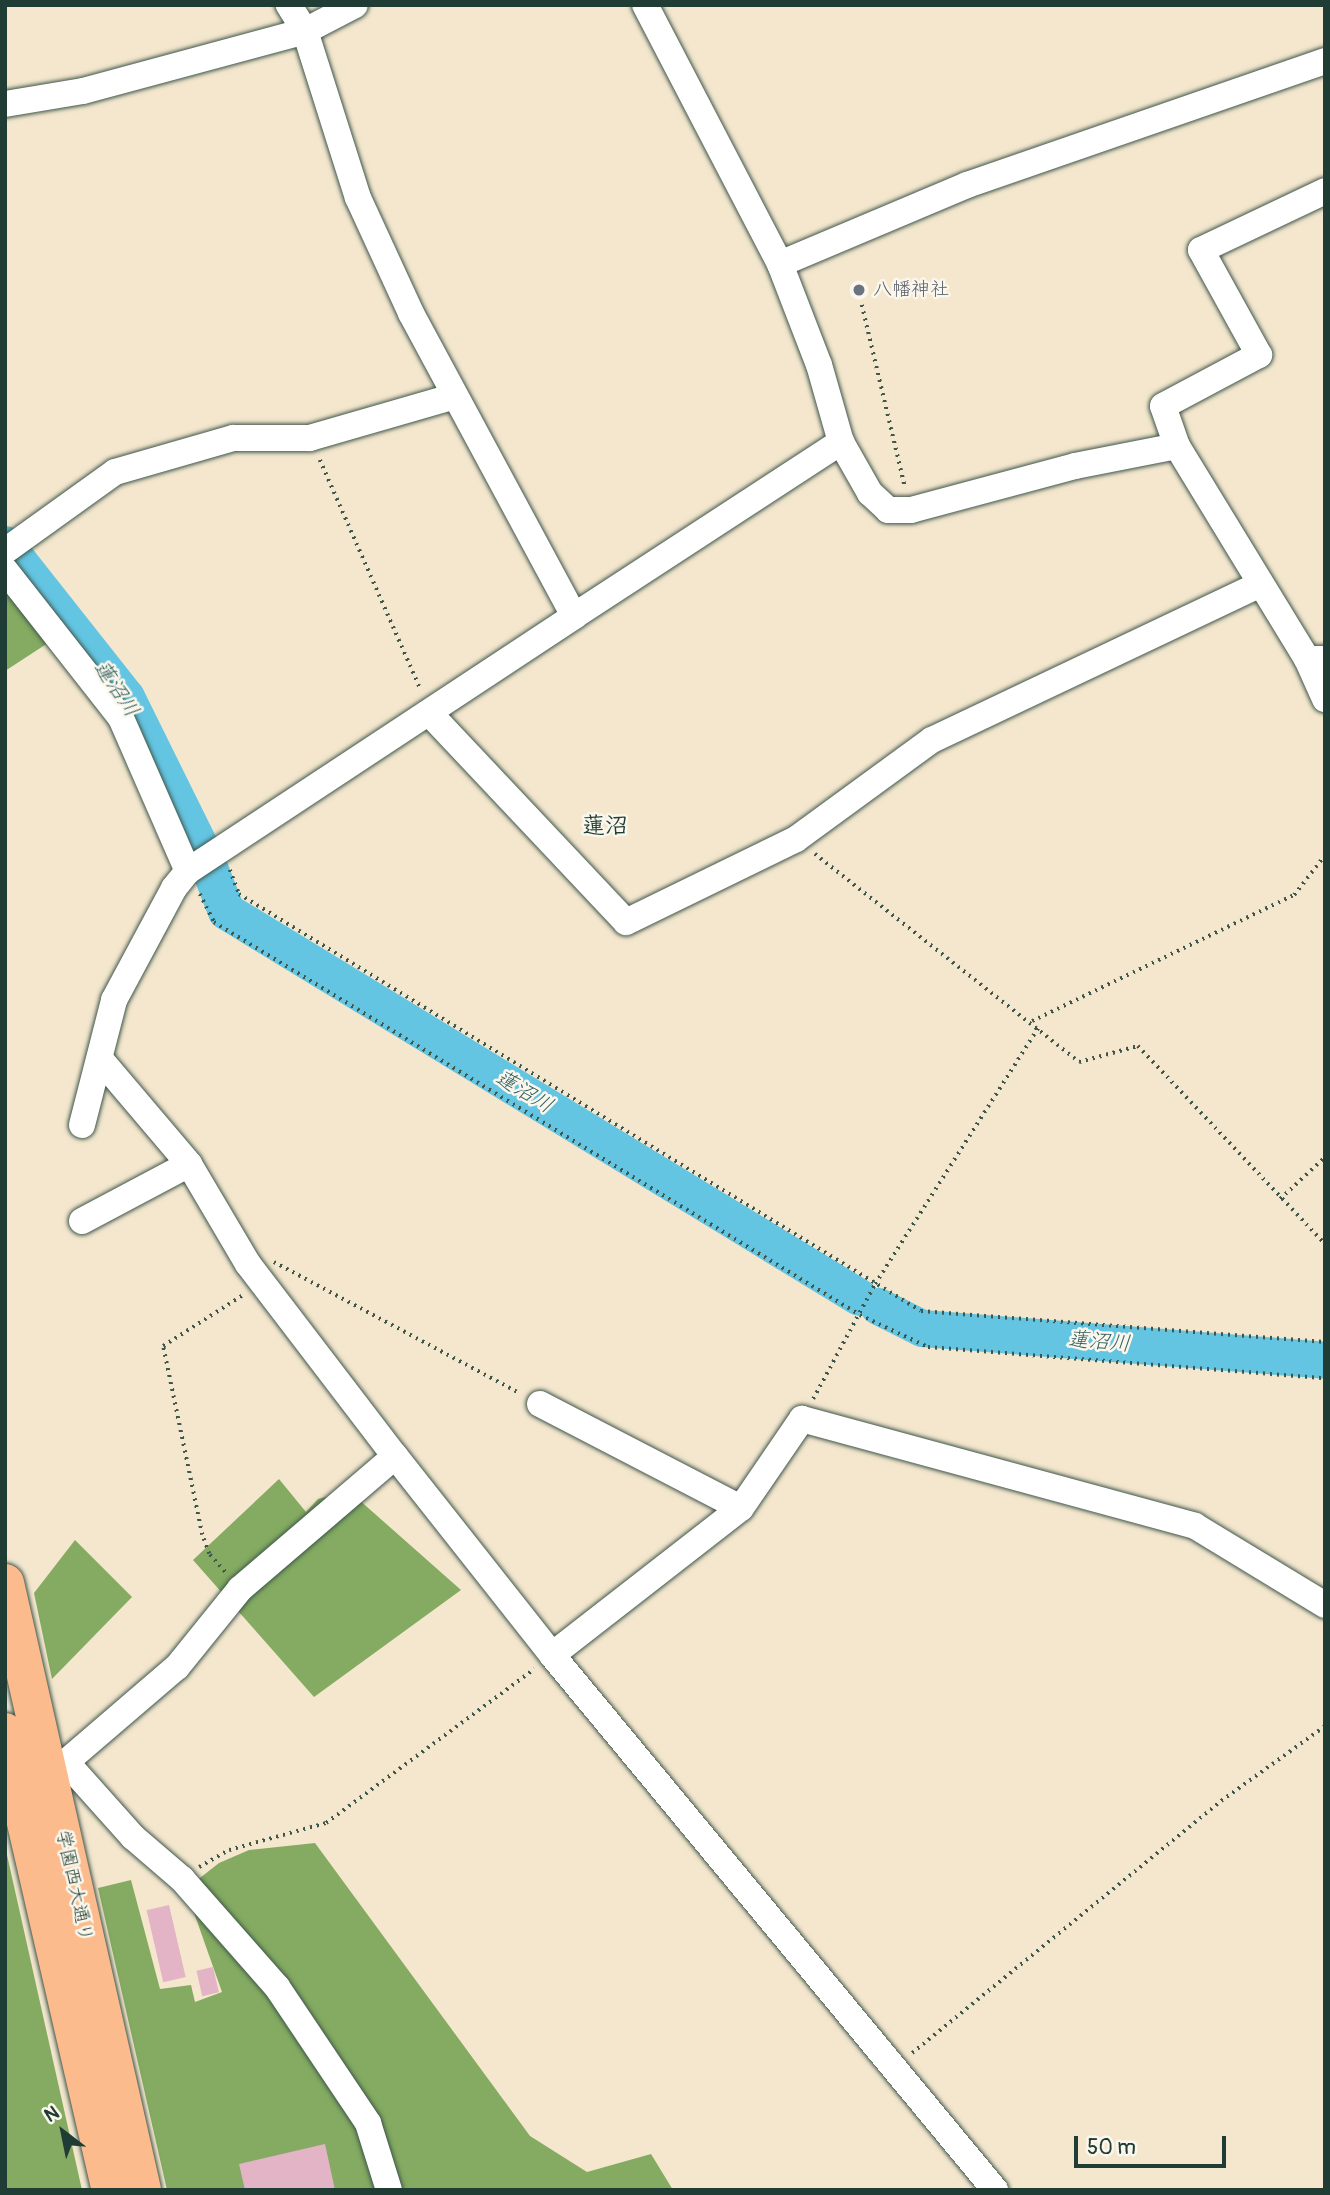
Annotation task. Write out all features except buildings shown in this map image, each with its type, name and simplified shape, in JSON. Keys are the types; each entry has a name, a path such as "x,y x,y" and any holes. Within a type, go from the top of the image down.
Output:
{"highway":[{"name":"学園西大通り","path":"5,1583 57,1763 142,2190"},
{"name":"学園西大通り","path":"5,1732 111,2190"}],"street":[{"path":"289,5 305,31 358,198 452,397 574,617"},
{"path":"5,104 83,91 305,31 355,5"},
{"path":"646,6 780,264 819,365 841,442 870,493 888,510 911,510 1075,466 1177,446"},
{"path":"780,264 967,185 1325,61"},
{"path":"1325,191 1201,250 1259,355 1163,406 1177,446 1259,585 1316,659 1325,699"},
{"path":"14,545 115,472 233,438 310,438 452,397"},
{"path":"82,1125 100,1059 104,1024 114,1000 174,888 188,871 431,715 574,617 841,442"},
{"path":"5,570 121,718 188,871"},
{"path":"431,715 626,922 796,839 932,740 1259,585"},
{"path":"100,1059 189,1164 255,1273 552,1655 995,2190"},
{"path":"82,1221 189,1164"},
{"path":"540,1404 741,1508"},
{"path":"552,1655 741,1508 802,1419 1195,1526 1325,1605"},
{"path":"389,2190 378,2146 354,2100 277,1987 182,1879 133,1837 57,1763 168,1676 240,1589 395,1456"}],"path":[{"path":"862,305 911,510"},
{"path":"310,438 431,715"},
{"path":"796,839 1032,1021 1079,1062 1138,1046 1325,1244"},
{"path":"222,849 239,894 921,1311 1325,1342"},
{"path":"1032,1021 1294,895 1325,855"},
{"path":"188,871 214,922 859,1315 928,1347 1325,1378"},
{"path":"802,1419 875,1284 1039,1027"},
{"path":"1280,1199 1325,1157"},
{"path":"240,1589 209,1554 202,1535 163,1346 255,1273 280,1261 540,1404"},
{"path":"182,1879 229,1850 326,1823 552,1655"},
{"path":"894,2068 1222,1801 1325,1726"}],"green space":[{"path":"5,588 48,643 5,671"},
{"path":"279,1479 306,1512 318,1499 349,1491 461,1590 314,1697 193,1560"},
{"path":"75,1540 132,1597 52,1679 34,1593"},
{"path":"315,1843 530,2136 587,2172 651,2154 673,2190 167,2190 98,1888 131,1880 160,1989 191,1985 195,2002 222,1992 187,1893 191,1885 219,1863 249,1850"},
{"path":"5,1846 82,2190 5,2190"}],"waterway":[{"name":"蓮沼川","path":"5,544 126,697 201,849"},
{"name":"蓮沼川","path":"210,870 226,911 859,1297"},
{"name":"蓮沼川","path":"878,1306 922,1328 1325,1360"}],"place":[{"name":"八幡神社","path":"859,290"}],"district":[{"name":"蓮沼","path":"605,826"}]}
